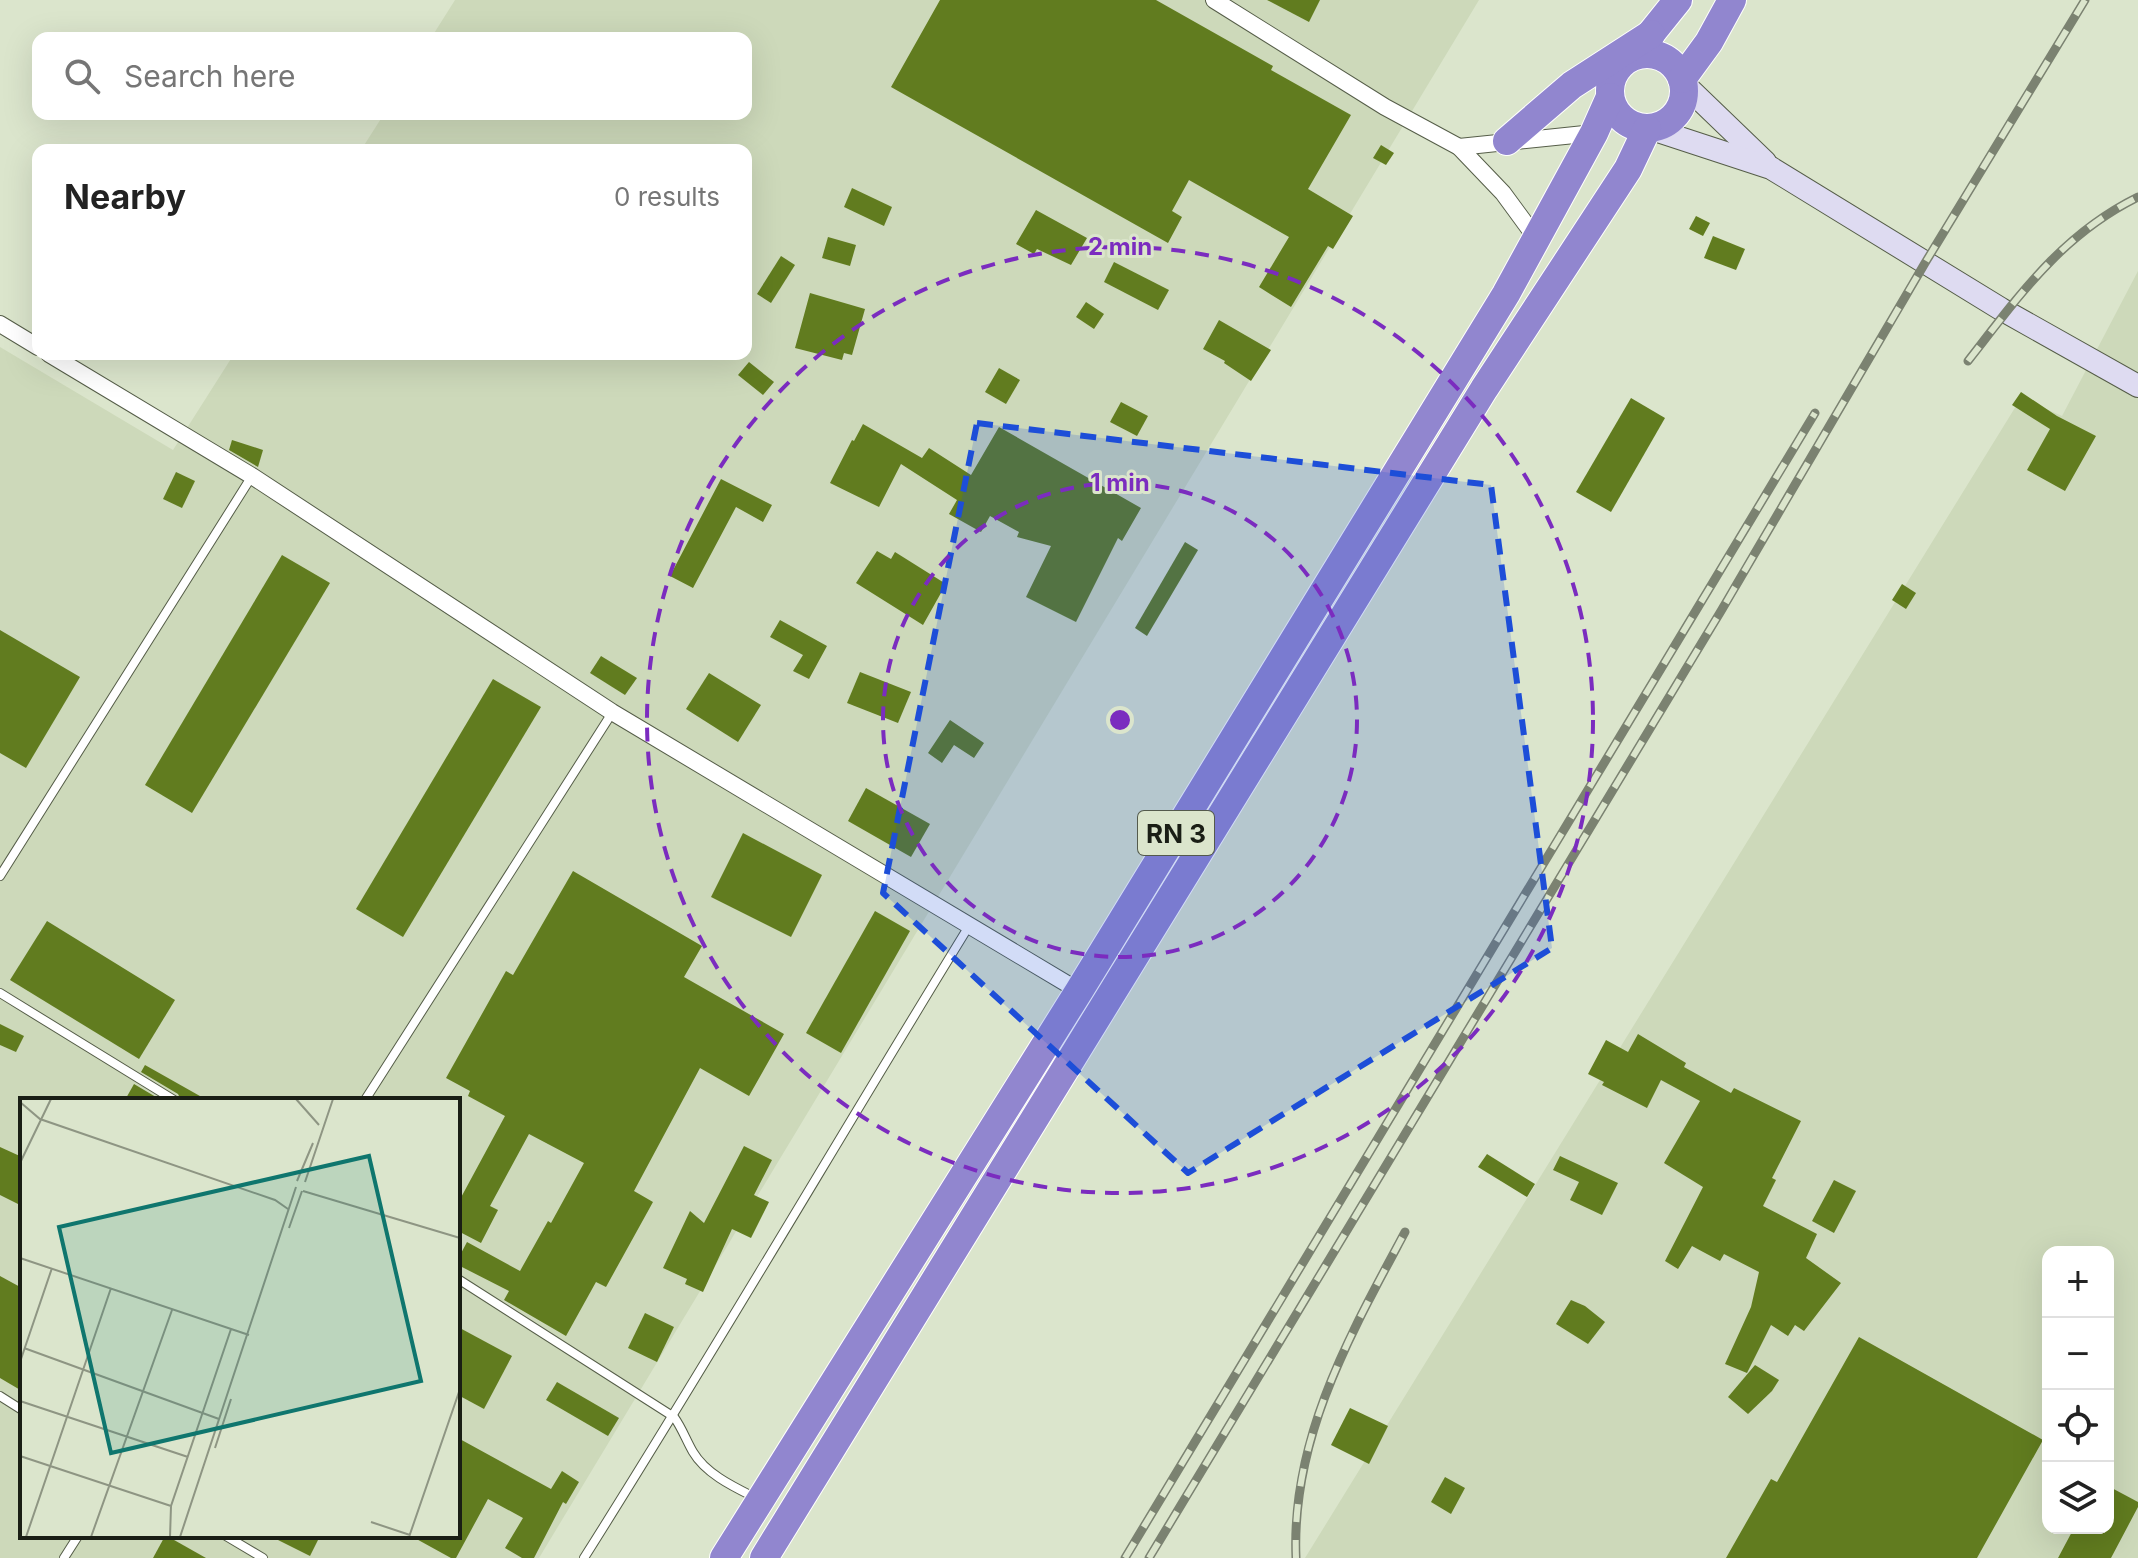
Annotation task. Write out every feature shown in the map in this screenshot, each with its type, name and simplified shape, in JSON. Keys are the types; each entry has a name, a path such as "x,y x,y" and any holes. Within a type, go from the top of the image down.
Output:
{"highway":[{"path":"1631,58 1678,0"},
{"path":"1683,82 1732,0"},
{"path":"1507,141 1572,85 1651,34"},
{"path":"1643,54 1666,59 1676,68 1683,82 1684,99 1678,113 1666,123 1649,129 1627,123 1613,107 1610,97 1610,85 1621,64 1643,54"},
{"name":"RN 3","path":"724,1558 1079,991 1506,294 1594,133 1610,97"},
{"name":"RN 3","path":"764,1558 1484,389 1628,169 1649,129"}],"street":[{"path":"1214,0 1385,107 1459,147 1503,193 1536,238"},
{"path":"1683,82 1771,168 2001,309 2138,386"},
{"path":"1649,129 1771,168"},
{"path":"1459,147 1594,133"},
{"path":"0,324 32,343"},
{"path":"59,360 252,476 612,712 1079,991"}],"lane":[{"path":"0,876 252,476"},
{"path":"366,1098 612,712"},
{"path":"584,1558 674,1417 969,926"},
{"path":"0,993 171,1098"},
{"path":"460,1280 674,1417 694,1454 711,1471 760,1500"},
{"path":"0,1396 20,1409"},
{"path":"64,1558 77,1538"},
{"path":"229,1538 263,1558"}],"highlighted area":[{"path":"977,423 1491,485 1552,948 1188,1173 883,893"}],"shaded area":[{"path":"455,0 1479,0 539,1558 0,1558 0,347 173,450 230,360 752,360 752,144 365,144 380,120 752,120 752,32 435,32"},
{"path":"2138,271 2138,1558 1305,1558 2021,398 2062,416"}],"building":[{"path":"940,0 1156,0 1273,66 1271,70 1351,115 1308,189 1353,216 1333,249 1328,246 1291,307 1259,287 1289,237 1189,180 1172,211 1182,217 1168,243 891,87"},
{"path":"1267,0 1320,0 1309,22"},
{"path":"1381,145 1394,153 1386,165 1373,158"},
{"path":"852,188 892,207 884,226 844,207"},
{"path":"1036,210 1087,238 1071,265 1037,249 1034,254 1016,244"},
{"path":"1696,216 1710,223 1703,236 1689,229"},
{"path":"1713,236 1745,249 1736,270 1704,258"},
{"path":"828,237 856,245 850,266 822,258"},
{"path":"781,256 795,265 771,303 757,294"},
{"path":"1114,262 1169,290 1158,310 1104,282"},
{"path":"810,293 865,309 852,355 844,353 842,360 795,348"},
{"path":"1086,302 1104,314 1094,329 1076,317"},
{"path":"1219,320 1271,350 1251,381 1203,349"},
{"path":"749,362 774,382 763,395 738,375"},
{"path":"999,368 1020,380 1006,404 985,392"},
{"path":"2021,392 2057,416 2096,436 2065,491 2027,470 2050,429 2012,405"},
{"path":"1631,398 1665,418 1611,512 1576,492"},
{"path":"1121,402 1148,416 1137,436 1110,422"},
{"path":"863,424 922,458 929,448 971,475 999,427 1141,508 1122,541 1118,538 1076,622 1026,597 1051,546 1017,537 1019,532 990,516 981,532 949,514 957,500 901,464 879,507 830,483"},
{"path":"232,440 263,450 258,467 229,450"},
{"path":"176,472 195,481 182,508 163,499"},
{"path":"721,479 772,505 763,522 736,507 693,588 670,576"},
{"path":"1185,542 1198,550 1147,636 1135,628"},
{"path":"877,551 891,559 895,552 946,584 923,625 856,583"},
{"path":"282,555 330,583 192,813 145,785"},
{"path":"1902,584 1916,593 1906,609 1892,600"},
{"path":"780,620 827,646 809,679 793,671 803,655 770,637"},
{"path":"0,630 80,677 26,768 0,753"},
{"path":"601,656 637,678 625,695 590,673"},
{"path":"860,672 911,692 898,723 847,703"},
{"path":"709,673 761,705 738,742 686,709"},
{"path":"493,679 541,707 403,937 356,909"},
{"path":"950,720 984,743 974,758 954,745 942,763 928,753"},
{"path":"866,788 930,824 911,857 848,821"},
{"path":"743,833 822,875 791,937 711,897"},
{"path":"573,871 702,946 684,977 784,1034 749,1096 700,1068 634,1191 653,1202 606,1287 596,1282 566,1336 504,1300 509,1291 460,1266 460,1255 467,1242 520,1271 584,1163 529,1134 490,1206 498,1210 481,1243 460,1232 460,1199 505,1116 468,1096 470,1091 446,1078 506,971 513,975"},
{"path":"875,911 910,931 841,1053 806,1033"},
{"path":"47,921 175,1000 139,1059 10,980"},
{"path":"0,1024 24,1036 16,1052 0,1045"},
{"path":"1638,1034 1686,1063 1684,1067 1731,1093 1734,1088 1801,1121 1772,1178 1776,1180 1763,1206 1817,1234 1806,1258 1841,1283 1804,1331 1795,1325 1788,1336 1771,1325 1747,1373 1725,1364 1751,1307 1759,1272 1724,1254 1720,1261 1692,1246 1678,1269 1665,1261 1703,1187 1664,1163 1700,1101 1661,1080 1647,1108 1602,1085 1604,1082 1588,1074 1606,1040 1628,1052"},
{"path":"145,1065 203,1098 180,1098 141,1072"},
{"path":"134,1084 158,1098 126,1098"},
{"path":"744,1146 772,1160 754,1195 769,1202 751,1238 732,1229 703,1292 685,1284 687,1279 663,1268 690,1211 704,1223"},
{"path":"0,1147 20,1156 20,1205 0,1195"},
{"path":"1487,1154 1535,1184 1527,1197 1478,1167"},
{"path":"1560,1156 1618,1183 1602,1215 1570,1200 1579,1182 1553,1170"},
{"path":"1834,1180 1856,1191 1834,1233 1812,1221"},
{"path":"0,1276 20,1287 20,1390 0,1378"},
{"path":"1571,1300 1585,1306 1605,1322 1588,1344 1556,1324"},
{"path":"645,1313 674,1327 657,1362 628,1348"},
{"path":"460,1328 512,1356 484,1409 460,1396"},
{"path":"1859,1337 2042,1439 1977,1558 1726,1558 1771,1479 1777,1482"},
{"path":"1755,1365 1779,1380 1748,1414 1728,1397"},
{"path":"557,1382 619,1418 608,1436 546,1400"},
{"path":"1350,1408 1388,1426 1369,1464 1331,1445"},
{"path":"460,1439 551,1489 562,1471 579,1482 566,1504 563,1502 534,1558 522,1558 505,1548 523,1518 488,1499 456,1558 415,1538 460,1538"},
{"path":"1445,1477 1465,1488 1451,1514 1431,1502"},
{"path":"2114,1489 2138,1502 2111,1558 2058,1558 2071,1534 2114,1534"},
{"path":"164,1538 171,1538 206,1558 153,1558"},
{"path":"274,1538 319,1538 310,1556"}],"railway":[{"path":"1149,1558 1721,611 1925,263 2085,0"},
{"path":"1968,361 2024,291 2064,248 2111,212 2138,197"},
{"path":"1125,1558 1815,413"},
{"path":"1296,1558 1297,1514 1303,1471 1314,1429 1345,1349 1405,1232"}]}
